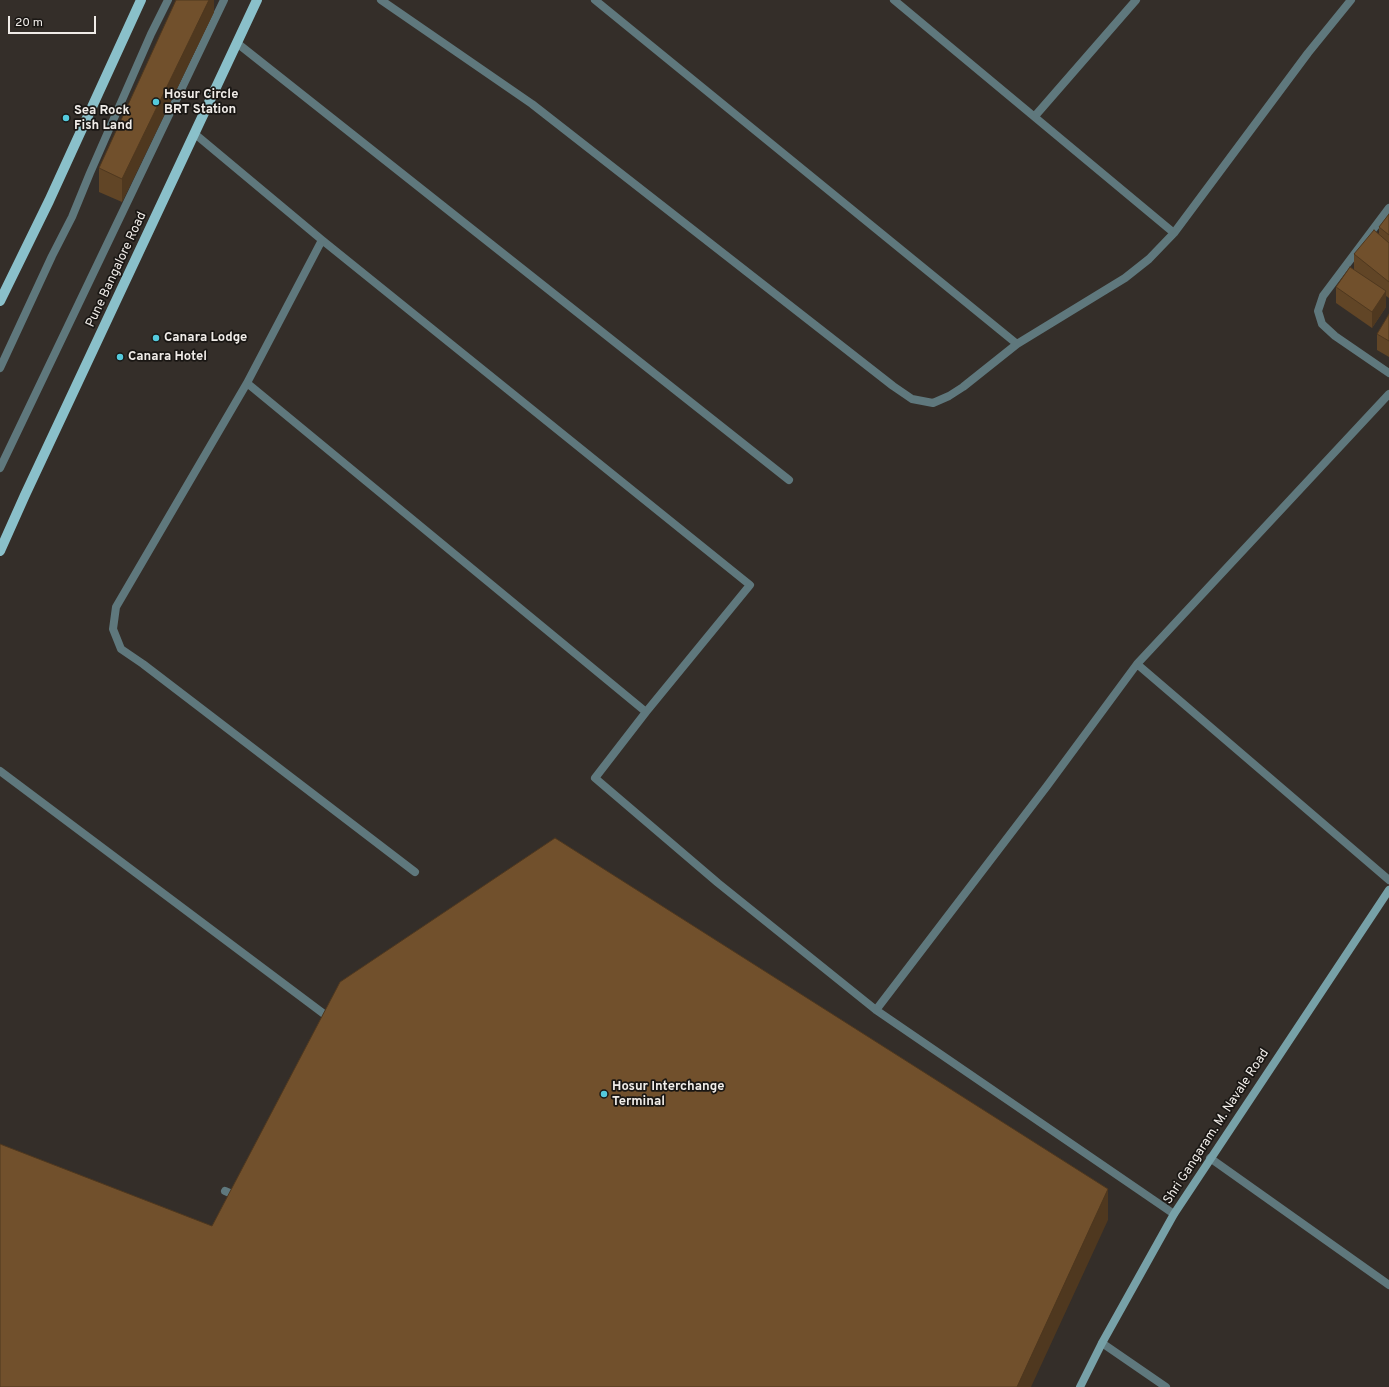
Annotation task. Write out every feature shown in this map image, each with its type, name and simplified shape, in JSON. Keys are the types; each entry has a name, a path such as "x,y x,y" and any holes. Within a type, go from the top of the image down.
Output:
{"main road":[{"path":"0,301 141,0"},
{"name":"Pune Bangalore Road","path":"0,551 257,0"},
{"name":"Shri Gangaram. M. Navale Road","path":"1080,1387 1102,1343 1174,1214 1389,890"}],"street":[{"path":"0,368 52,256 72,217 151,34 168,0"},
{"path":"0,468 224,0"},
{"path":"381,0 532,104 893,386 912,399 933,403 949,396 963,387 1017,344 1125,278 1149,259 1174,233 1308,52 1351,0"},
{"path":"594,0 1017,344"},
{"path":"894,0 1174,233"},
{"path":"1035,116 1136,0"},
{"path":"237,43 789,480"},
{"path":"195,134 322,240 750,585 646,712 595,778 718,883 876,1010 1174,1214"},
{"path":"1389,208 1323,296 1318,311 1322,324 1335,336 1389,373"},
{"path":"322,240 247,383 116,607 113,628 121,649 143,664 415,872"},
{"path":"247,383 646,712"},
{"path":"876,1010 1047,786 1137,664 1389,394"},
{"path":"1137,664 1389,880"},
{"path":"0,771 338,1024"},
{"path":"1210,1158 1389,1285"},
{"path":"225,1191 247,1200"},
{"path":"1102,1343 1166,1387"}],"building":[{"path":"176,0 209,0 122,179 99,168"},
{"path":"1389,214 1389,235 1379,227"},
{"path":"1374,230 1389,243 1389,282 1354,254"},
{"path":"1350,267 1386,291 1372,312 1336,287"},
{"path":"1389,314 1389,341 1377,334"},
{"name":"Hosur Interchange Terminal","path":"555,838 1108,1189 1017,1387 0,1387 0,1144 212,1226 340,982"}],"place":[{"name":"Hosur Circle BRT Station","path":"156,102"},
{"name":"Sea Rock Fish Land","path":"66,118"},
{"name":"Canara Lodge","path":"156,338"},
{"name":"Canara Hotel","path":"120,357"},
{"name":"Hosur Interchange Terminal","path":"604,1094"}]}
